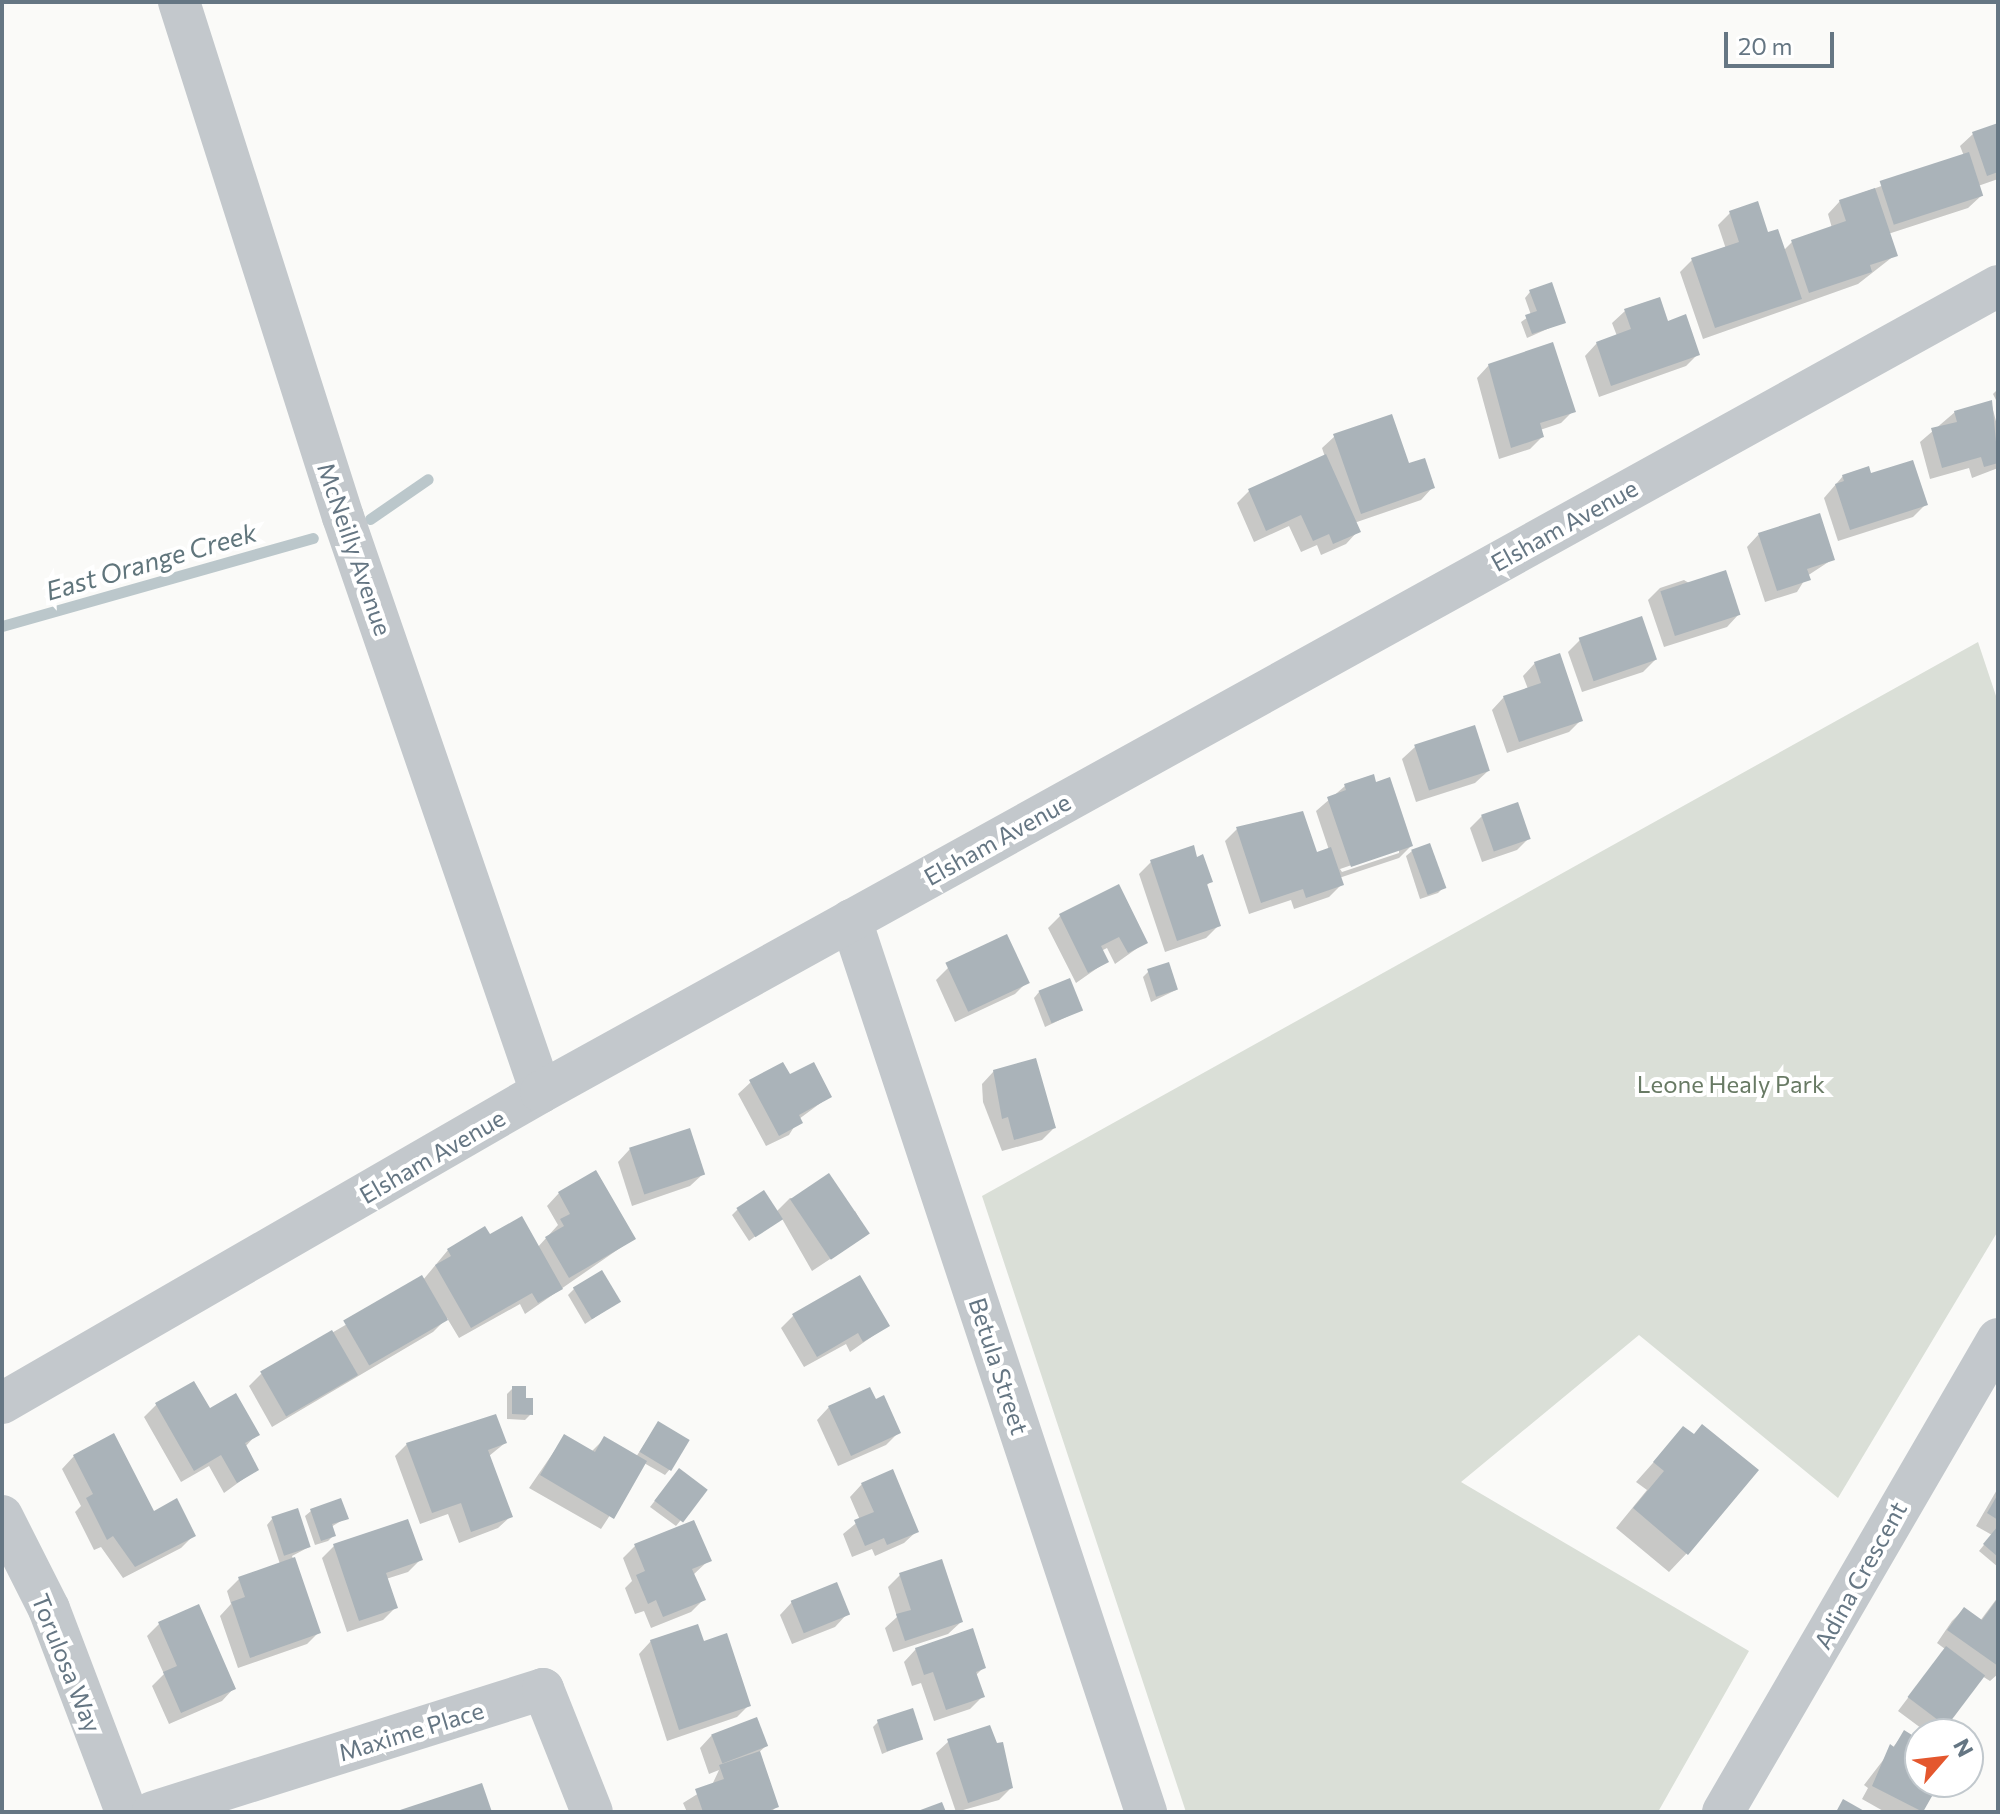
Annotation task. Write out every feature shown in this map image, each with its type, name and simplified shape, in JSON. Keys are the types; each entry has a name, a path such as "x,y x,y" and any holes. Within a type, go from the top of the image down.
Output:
{"street":[{"name":"McNeilly Avenue","path":"179,2 343,517 541,1092"},
{"name":"Elsham Avenue","path":"2,1403 541,1092 1998,286"},
{"name":"Betula Street","path":"851,920 1146,1812"},
{"name":"Adina Crescent","path":"1723,1812 1998,1339"},
{"name":"Torulosa Way","path":"2,1516 49,1609 126,1812"},
{"name":"Maxime Place","path":"153,1812 543,1689 592,1812"}],"green space":[{"name":"Leone Healy Park","path":"1978,642 1998,702 1998,1231 1838,1498 1639,1335 1461,1482 1749,1651 1658,1812 1186,1812 982,1196"}],"building":[{"path":"1998,123 1998,172 1987,176 1972,132"},
{"path":"1969,152 1983,196 1894,225 1880,181"},
{"path":"1875,188 1898,256 1870,265 1872,272 1809,293 1791,240 1846,221 1839,200"},
{"path":"1758,201 1768,232 1778,229 1802,299 1715,328 1691,258 1739,242 1729,211"},
{"path":"1552,282 1566,323 1532,334 1525,315 1537,311 1529,290"},
{"path":"1660,297 1668,321 1686,314 1700,355 1611,386 1596,342 1631,329 1624,309"},
{"path":"1553,342 1576,412 1540,423 1544,437 1511,448 1488,364"},
{"path":"1992,400 1998,463 1984,467 1981,457 1942,468 1931,428 1957,422 1954,411"},
{"path":"1392,414 1409,463 1425,458 1435,488 1361,514 1333,434"},
{"path":"1326,454 1361,532 1333,544 1329,534 1313,541 1301,515 1266,531 1248,489"},
{"path":"1913,460 1928,505 1850,530 1835,484 1844,481 1842,475 1869,466 1871,473"},
{"path":"1820,513 1835,560 1807,569 1811,580 1777,591 1758,533"},
{"path":"1726,570 1741,615 1675,636 1660,591"},
{"path":"1642,616 1657,659 1594,681 1579,638"},
{"path":"1560,653 1583,721 1519,742 1503,696 1541,683 1534,662"},
{"path":"1475,725 1490,771 1429,790 1414,745"},
{"path":"1374,774 1376,782 1390,777 1413,846 1351,867 1327,797 1346,790 1344,784"},
{"path":"1518,802 1531,839 1494,852 1481,815"},
{"path":"1303,811 1317,852 1331,847 1344,885 1306,898 1303,889 1261,903 1236,827"},
{"path":"1430,843 1446,888 1428,895 1411,850"},
{"path":"1194,845 1197,857 1203,854 1213,882 1207,884 1221,926 1177,941 1150,860"},
{"path":"1119,884 1148,943 1128,953 1119,937 1101,946 1109,962 1088,973 1059,914"},
{"path":"1007,934 1030,983 968,1012 945,963"},
{"path":"1169,962 1178,990 1156,997 1147,969"},
{"path":"1070,978 1083,1010 1052,1023 1038,991"},
{"path":"1036,1058 1056,1128 1014,1140 1008,1117 1002,1119 993,1070"},
{"path":"783,1062 790,1074 814,1062 832,1097 799,1115 803,1123 779,1136 749,1080"},
{"path":"690,1128 705,1175 644,1194 629,1148"},
{"path":"596,1170 636,1239 569,1278 545,1237 564,1226 560,1219 570,1214 558,1192"},
{"path":"829,1173 870,1234 831,1260 790,1199"},
{"path":"764,1190 783,1219 755,1237 736,1208"},
{"path":"522,1216 563,1289 538,1303 532,1293 471,1328 435,1265 451,1256 447,1249 485,1226 490,1234"},
{"path":"602,1270 621,1302 592,1319 573,1288"},
{"path":"422,1275 448,1320 369,1366 343,1320"},
{"path":"860,1275 890,1326 863,1342 858,1333 817,1357 792,1314"},
{"path":"332,1330 358,1375 286,1417 260,1372"},
{"path":"194,1381 210,1408 236,1393 260,1435 245,1443 259,1470 237,1483 221,1455 194,1471 155,1403"},
{"path":"512,1386 526,1386 526,1398 533,1398 533,1415 512,1414"},
{"path":"870,1387 876,1399 884,1395 901,1433 851,1456 828,1406"},
{"path":"496,1414 507,1443 488,1450 513,1517 471,1532 461,1503 432,1513 406,1443"},
{"path":"658,1421 690,1440 671,1471 639,1452"},
{"path":"1702,1424 1759,1470 1688,1555 1633,1508 1664,1471 1653,1462 1683,1426 1694,1434"},
{"path":"114,1433 154,1511 177,1498 196,1536 135,1567 113,1536 107,1540 86,1498 93,1494 73,1455"},
{"path":"564,1434 595,1452 604,1436 647,1461 614,1519 540,1475"},
{"path":"679,1468 708,1490 683,1522 654,1501"},
{"path":"893,1469 919,1532 887,1545 884,1538 865,1546 854,1520 874,1512 861,1483"},
{"path":"1998,1494 1998,1520 1987,1513"},
{"path":"341,1498 349,1519 332,1524 336,1536 321,1541 310,1509"},
{"path":"298,1508 311,1547 284,1556 271,1517"},
{"path":"408,1519 423,1560 386,1573 398,1608 359,1621 333,1544"},
{"path":"694,1520 712,1561 692,1569 706,1600 663,1617 656,1600 648,1604 636,1575 645,1571 634,1544"},
{"path":"1998,1526 1998,1557 1983,1544"},
{"path":"295,1557 321,1633 250,1658 231,1602 245,1597 238,1577"},
{"path":"942,1559 963,1622 905,1641 896,1614 911,1610 899,1573"},
{"path":"837,1582 850,1614 804,1633 791,1601"},
{"path":"1998,1598 1998,1666 1947,1630 1964,1607 1982,1620"},
{"path":"199,1604 236,1689 181,1713 163,1672 177,1666 158,1622"},
{"path":"698,1624 704,1641 727,1633 751,1706 679,1730 650,1640"},
{"path":"973,1628 986,1668 976,1672 985,1697 946,1710 933,1672 924,1675 915,1648"},
{"path":"1946,1646 1985,1675 1953,1718 1935,1718 1907,1697"},
{"path":"913,1708 923,1739 887,1751 877,1720"},
{"path":"757,1717 768,1746 722,1764 711,1735"},
{"path":"990,1725 997,1743 1003,1742 1013,1788 968,1803 947,1739"},
{"path":"1904,1730 1904,1798 1931,1798 1923,1812 1872,1786 1890,1744 1894,1747"},
{"path":"760,1751 779,1807 765,1812 703,1812 695,1789 724,1779 719,1765"},
{"path":"482,1783 492,1812 397,1812 397,1811"},
{"path":"1843,1799 1866,1812 1836,1812"},
{"path":"942,1802 946,1812 915,1812"}],"waterway":[{"name":"East Orange Creek","path":"370,519 428,479"},
{"name":"East Orange Creek","path":"2,626 313,538"}]}
